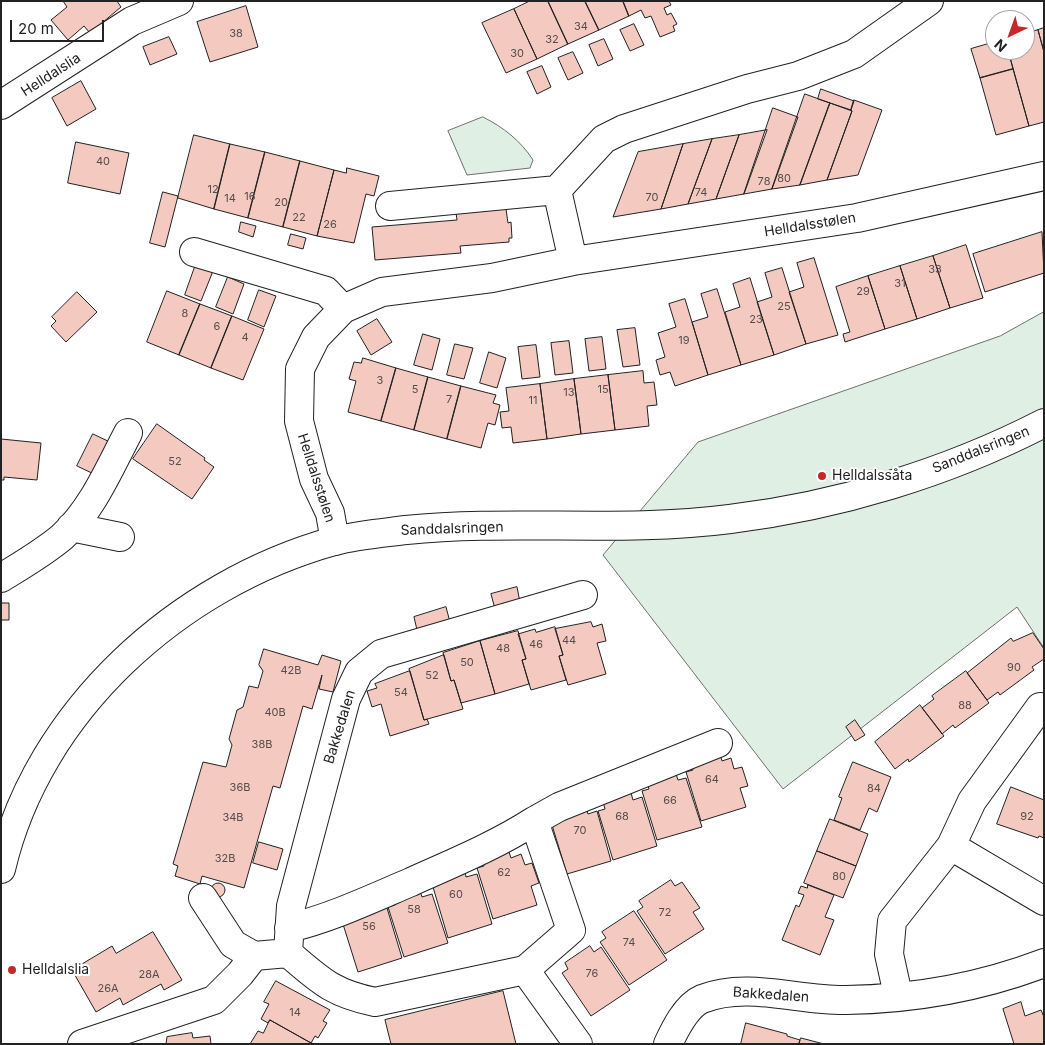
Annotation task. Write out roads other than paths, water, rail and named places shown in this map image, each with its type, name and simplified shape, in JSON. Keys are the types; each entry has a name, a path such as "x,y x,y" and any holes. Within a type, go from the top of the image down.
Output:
{"street":[{"name":"Helldalslia","path":"1,105 132,22 179,1"},
{"path":"390,206 557,190 604,139 624,129 747,89 798,76 854,54 929,1"},
{"name":"Helldalsstølen","path":"335,541 330,513 314,479 299,421 300,369 316,337 343,309 382,292 492,278 573,261 857,218 1044,176"},
{"path":"557,190 573,261"},
{"path":"194,252 326,291 343,309"},
{"name":"Sanddalsringen","path":"1,869 18,816 42,768 66,729 92,694 122,662 161,628 209,595 250,574 335,541 408,530 461,527 683,524 732,519 811,504 910,478 962,459 1044,423"},
{"path":"1,578 28,562 62,537 71,527 103,481 128,434"},
{"path":"71,527 120,537"},
{"name":"Bakkedalen","path":"289,941 291,906 346,699 359,672 381,654 583,595"},
{"path":"898,996 889,954 892,921 951,846 972,801 1040,707"},
{"path":"82,1044 214,1000 240,974 254,956 289,941 311,923 503,841 559,807 718,743"},
{"path":"289,941 325,985 352,997 375,1002 525,970 571,930 534,821"},
{"path":"951,846 1044,901"},
{"path":"203,898 233,944 254,956"},
{"name":"Bakkedalen","path":"668,1044 677,1026 700,1000 730,991 846,1000 935,993 1006,978 1044,963"},
{"path":"525,970 578,1044"}],"place":[{"name":"Helldalssåta","path":"822,476"},
{"name":"Helldalslia","path":"12,970"}]}
